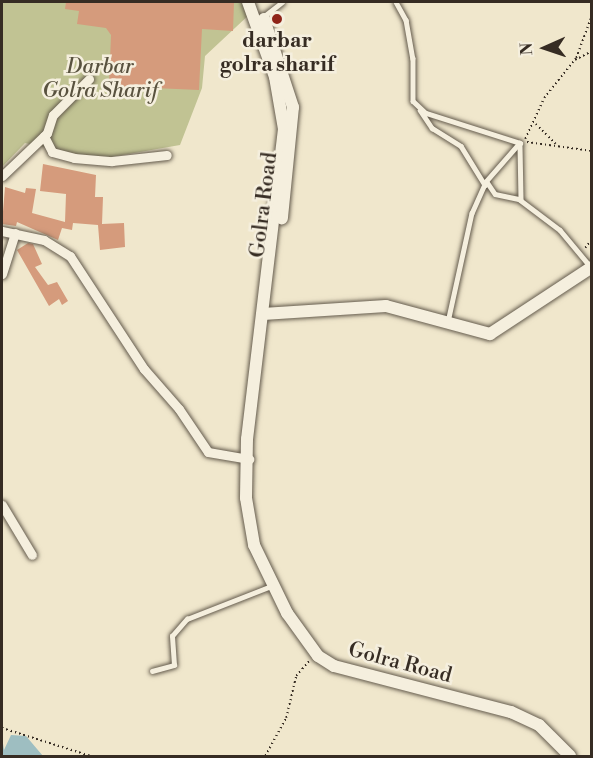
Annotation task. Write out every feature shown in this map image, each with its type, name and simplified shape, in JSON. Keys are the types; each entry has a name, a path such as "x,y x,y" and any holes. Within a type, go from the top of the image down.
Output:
{"street":[{"name":"Golra Road","path":"248,2 275,77 284,129 254,444 249,456 248,525 273,585 316,654 334,666 511,712 539,725 570,756"},
{"name":"Golra Road","path":"257,2 293,107 266,314"},
{"path":"2,176 44,136 53,115 89,79"},
{"path":"44,136 52,152 74,158 112,161 167,155"},
{"path":"2,231 44,240 69,256 144,369 179,409 208,452 249,456"},
{"path":"2,274 15,233"},
{"path":"266,314 386,306 476,333 501,331 591,267"},
{"path":"2,505 32,555"}],"lane":[{"path":"263,17 282,2"},
{"path":"396,2 406,20 413,58 410,93 432,128 461,146 486,183 500,196 521,200 567,236 591,267"},
{"path":"419,108 522,142"},
{"path":"447,324 468,227 486,183 522,142"},
{"path":"521,200 522,142"},
{"path":"152,671 174,665 172,636 186,619 273,585"}],"path":[{"path":"522,142 535,124 544,98 574,61 591,15"},
{"path":"574,61 591,51"},
{"path":"535,124 557,144"},
{"path":"522,142 557,144 591,151"},
{"path":"591,192 591,216"},
{"path":"580,253 591,239"},
{"path":"264,756 286,718 296,676 316,654"},
{"path":"2,728 91,756"}],"green space":[{"name":"Darbar Golra Sharif","path":"2,2 244,2 251,13 205,56 202,88 180,145 100,159 25,143 2,167"}],"water":[{"path":"11,735 26,736 43,756 2,756 2,737 4,750"}],"building":[{"path":"66,2 234,2 233,31 202,29 199,90 109,86 111,35 106,28 77,24 79,11 65,9"},
{"path":"43,164 96,175 95,197 103,197 102,224 124,223 125,247 100,250 98,225 73,223 72,230 62,228 58,240 17,222 16,226 2,224 5,187 25,193 26,188 36,189 32,213 65,222 66,194 40,191"},
{"path":"28,243 33,244 42,264 35,267 48,285 57,282 68,301 62,305 59,299 49,306 17,250"}],"place":[{"name":"darbar golra sharif","path":"277,19"}]}
